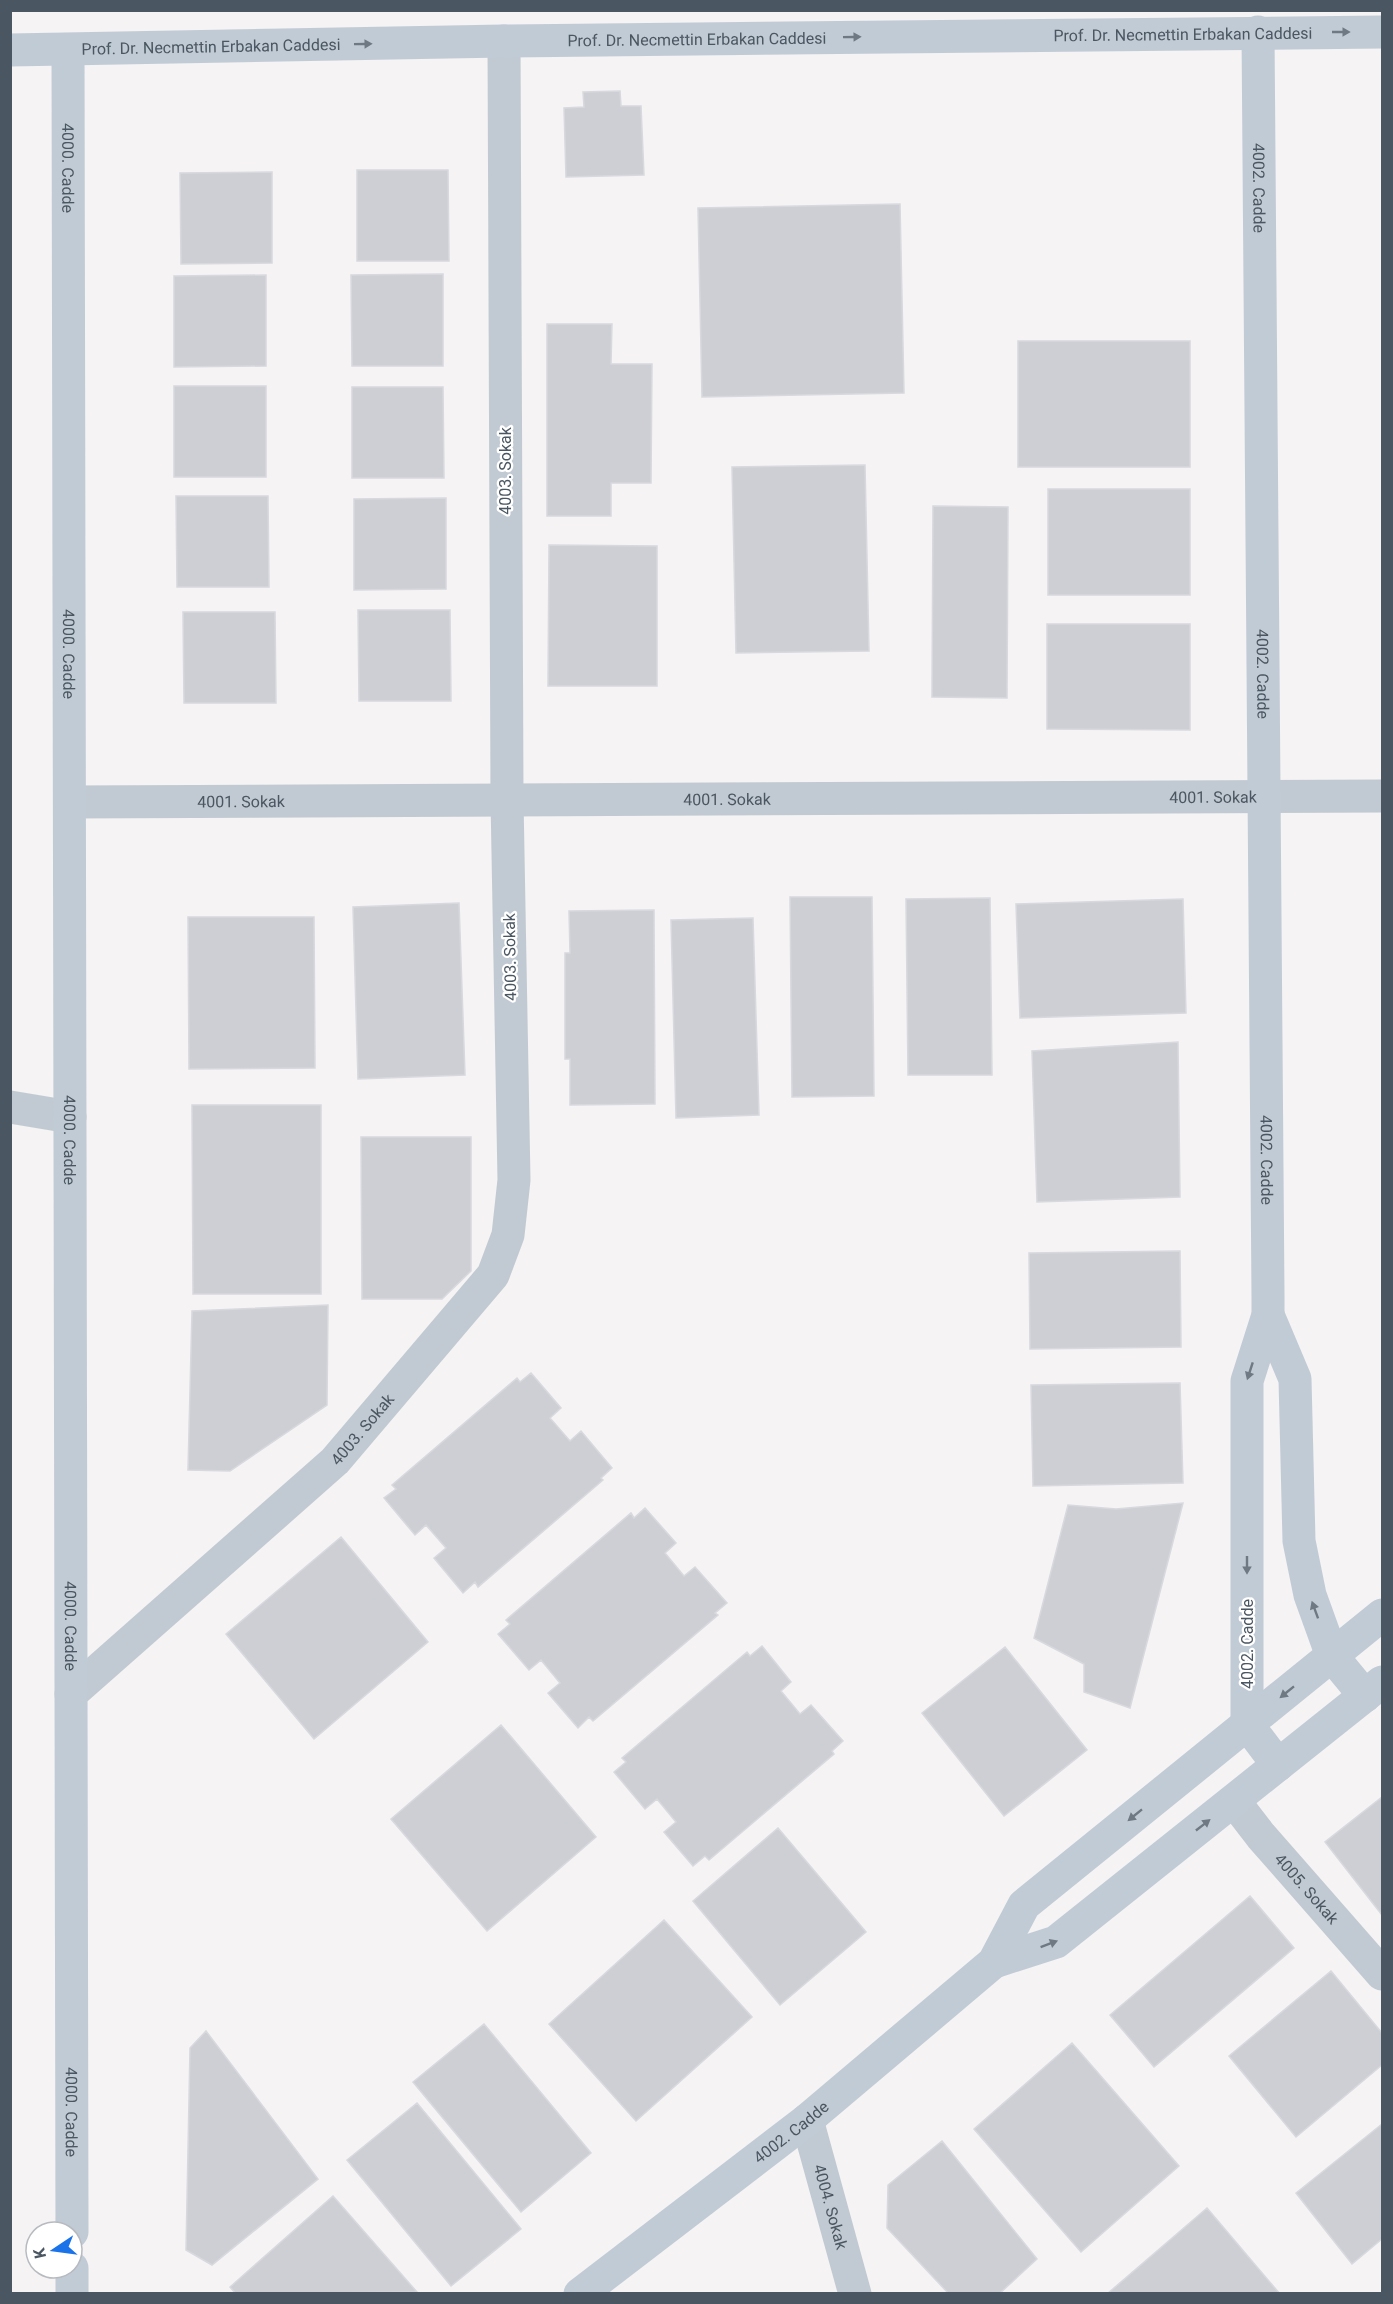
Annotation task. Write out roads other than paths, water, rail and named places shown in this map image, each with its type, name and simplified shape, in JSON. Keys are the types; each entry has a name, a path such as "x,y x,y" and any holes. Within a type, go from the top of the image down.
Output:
{"street":[{"name":"4002. Cadde","path":"1248,1725 1247,1381 1268,1315 1266,795 1258,32"},
{"name":"Prof. Dr. Necmettin Erbakan Caddesi","path":"10,50 504,41 1383,32"},
{"name":"4003. Sokak","path":"71,1694 335,1461 493,1275 508,1235 514,1180 507,799 504,41"},
{"name":"4000. Cadde","path":"68,50 72,2220"},
{"name":"4001. Sokak","path":"70,802 1383,796"},
{"path":"10,1107 70,1117"},
{"name":"4002. Cadde","path":"994,1962 1056,1942 1374,1689 1332,1656 1310,1595 1299,1541 1295,1379 1268,1315"},
{"path":"1332,1656 1383,1615"},
{"name":"4002. Cadde","path":"580,2294 807,2120 994,1962 1024,1905 1332,1656"},
{"path":"1248,1725 1278,1765"},
{"name":"4005. Sokak","path":"1234,1801 1383,1974"},
{"name":"4004. Sokak","path":"807,2120 855,2294"}]}
